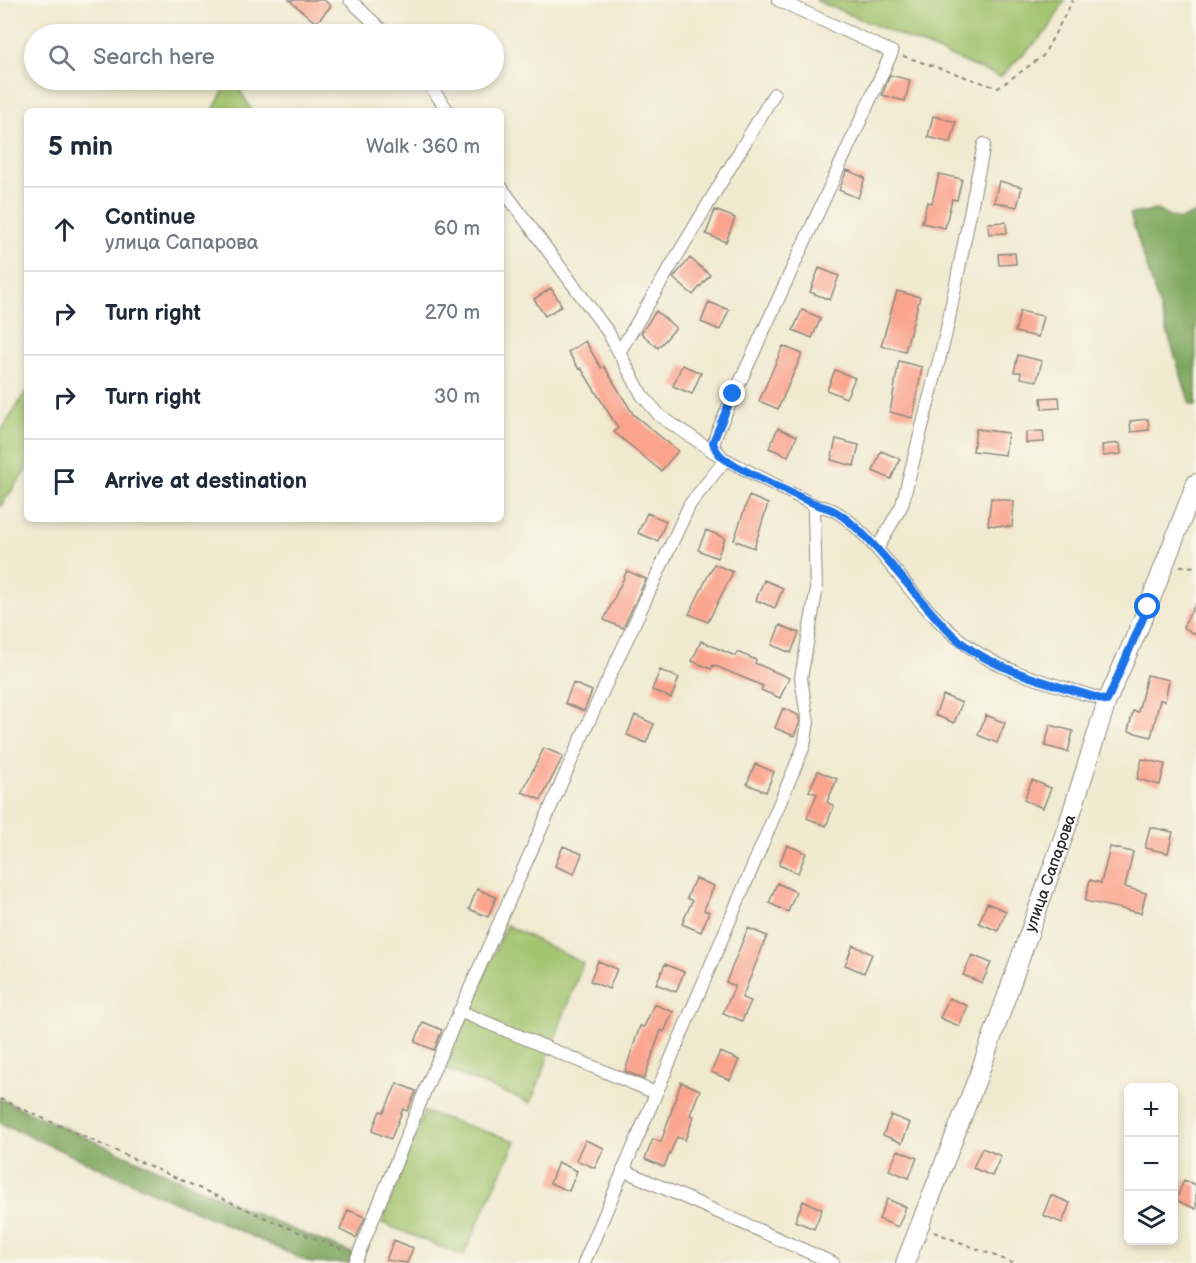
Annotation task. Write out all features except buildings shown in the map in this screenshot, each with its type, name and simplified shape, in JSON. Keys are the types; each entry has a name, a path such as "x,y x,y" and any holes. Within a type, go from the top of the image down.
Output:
{"main road":[{"name":"улица Сапарова","path":"904,1263 987,1052 1069,821 1107,701 1148,607 1196,483"}],"street":[{"path":"350,0 375,24"},
{"path":"355,1258 459,1011 690,504 722,464 723,458 713,446 717,432 892,52 778,0"},
{"path":"433,90 446,108"},
{"path":"620,351 774,94"},
{"path":"877,549 902,505 946,333 984,144"},
{"path":"504,192 585,299 620,351 649,405 660,416 723,458 818,507 837,512 877,549 920,602 963,644 1002,666 1107,701"},
{"path":"584,1263 804,746 808,723 801,678 816,593 814,512 818,507"},
{"path":"459,1011 656,1093"},
{"path":"623,1170 833,1263"}],"path":[{"path":"892,52 998,88 1042,56 1073,0"},
{"path":"0,1099 355,1258"},
{"path":"920,1226 1013,1263"}],"green space":[{"path":"815,0 1065,0 1048,30 1000,77"},
{"path":"224,90 240,90 250,108 215,108"},
{"path":"1156,210 1179,220 1196,213 1196,406 1190,404 1130,214"},
{"path":"24,395 24,473 0,507 0,433"},
{"path":"506,925 583,963 531,1103 445,1069"},
{"path":"0,1099 286,1227 354,1254 350,1263 311,1263 0,1123"},
{"path":"424,1112 516,1141 463,1256 382,1223"}],"route":[{"path":"733,394 713,442 713,446 723,458 818,507 823,506 837,512 881,554 920,602 963,644 1002,666 1107,701 1148,607"}]}
